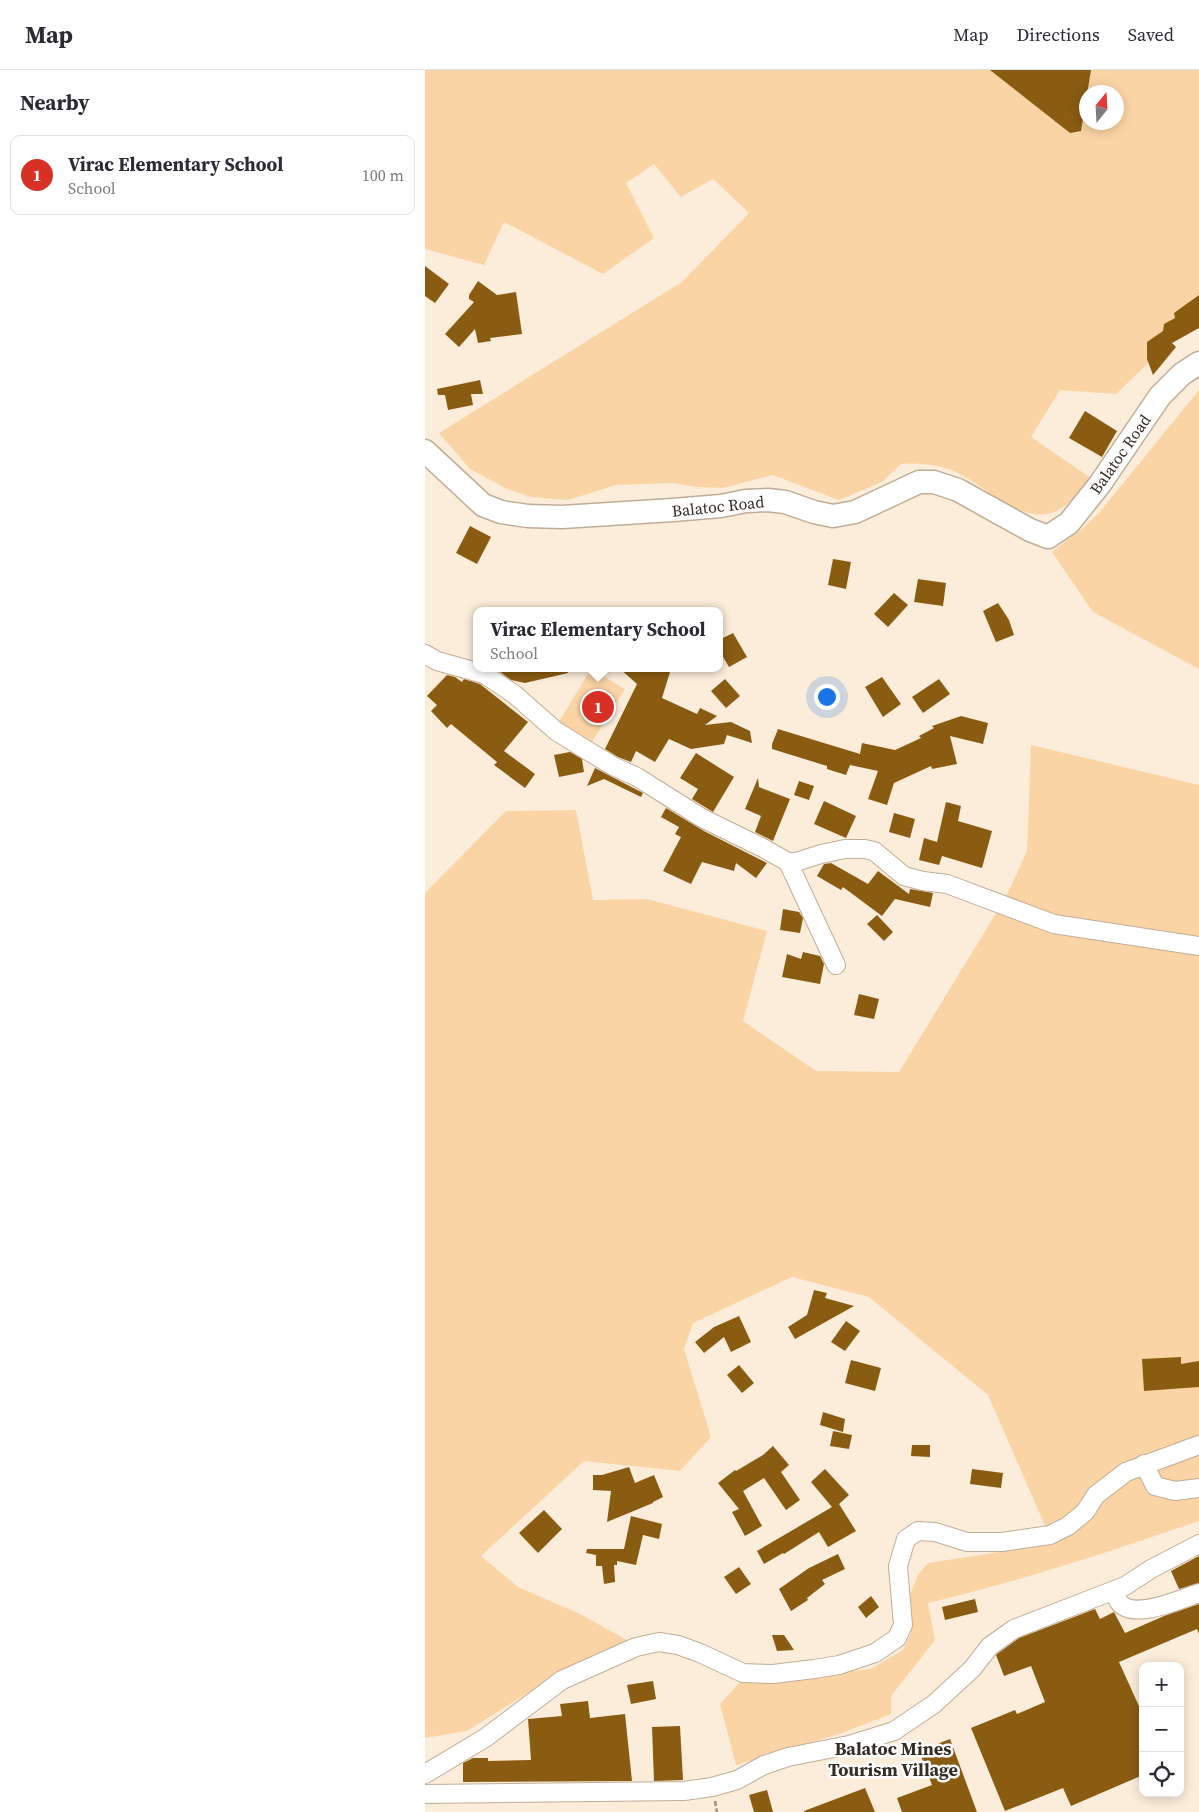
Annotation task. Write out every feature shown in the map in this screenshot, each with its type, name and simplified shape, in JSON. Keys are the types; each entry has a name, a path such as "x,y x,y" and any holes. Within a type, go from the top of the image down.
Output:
{"main road":[{"name":"Balatoc Road","path":"425,452 483,505 501,512 528,516 562,517 673,510 768,500 785,502 833,516 855,512 919,482 935,482 958,490 1030,530 1048,537 1069,523 1100,484 1160,396 1182,374 1199,363"}],"street":[{"path":"425,654 437,661 473,671"},
{"path":"477,672 484,674 514,694 556,731 613,766 637,777 701,818 788,862 796,862 845,849 874,850 904,876 947,884 1054,924 1199,946"},
{"path":"788,862 836,965"},
{"path":"425,1774 485,1738 562,1680 636,1647 659,1642 678,1645 743,1673 773,1674 814,1670 839,1665 875,1653 897,1638 903,1625 897,1566 905,1539 918,1531 935,1532 967,1542 1002,1542 1050,1535 1068,1526 1085,1512 1096,1495 1126,1472 1199,1445"},
{"path":"1144,1464 1155,1486 1175,1491 1199,1488"},
{"path":"425,1794 684,1791 720,1785 737,1780 764,1765 788,1757 849,1745 893,1731 934,1704 972,1669 990,1646 1014,1629 1125,1586 1151,1569 1199,1544"},
{"path":"1114,1591 1119,1604 1131,1610 1140,1611 1199,1593"}],"shaded area":[{"path":"425,70 1199,70 1199,323 1166,346 1116,394 1060,390 1031,437 1091,478 1069,503 1051,513 1039,514 1015,508 958,473 937,466 923,464 901,464 882,482 839,500 773,475 723,488 697,487 672,483 616,485 568,500 531,497 507,489 470,469 439,433 682,282 749,213 713,179 681,197 654,164 626,183 654,238 603,274 504,222 484,265 425,249"},
{"path":"1199,390 1199,669 1093,612 1052,552 1082,529 1100,512"},
{"path":"589,672 596,672 625,689 590,745 557,725"},
{"path":"1031,745 1199,785 1199,1521 1065,1565 928,1603 935,1640 891,1696 891,1714 842,1733 736,1765 720,1704 740,1682 871,1669 903,1650 911,1634 909,1597 918,1575 928,1563 1053,1544 988,1395 869,1297 792,1277 693,1323 684,1349 711,1437 680,1471 584,1461 481,1556 518,1587 580,1614 632,1643 566,1669 467,1731 425,1738 425,893 506,811 576,810 593,900 647,899 767,931 743,1021 816,1071 899,1072 1006,897 1027,851"}],"building":[{"path":"990,70 1091,70 1089,85 1079,85 1079,130 1081,131 1070,133"},
{"path":"425,266 449,284 435,303 425,296"},
{"path":"478,281 497,295 516,292 522,334 490,338 491,341 478,343 475,329 459,347 445,334 474,302 469,299 469,295"},
{"path":"1199,295 1199,328 1172,343 1176,347 1153,375 1147,359 1147,342 1163,331 1164,324 1175,318 1174,313"},
{"path":"480,380 483,394 471,394 473,405 448,410 445,395 438,395 437,389"},
{"path":"1085,411 1117,431 1102,457 1069,438"},
{"path":"470,526 491,537 477,564 456,553"},
{"path":"833,559 851,562 846,589 828,585"},
{"path":"918,579 946,583 943,606 914,602"},
{"path":"894,593 908,605 888,627 874,614"},
{"path":"998,603 1009,620 1014,635 996,642 983,611"},
{"path":"733,633 747,657 729,667 723,657 723,638"},
{"path":"500,672 568,673 525,683 511,680"},
{"path":"624,672 670,672 662,698 697,714 700,708 717,716 705,725 731,722 750,731 752,743 727,735 724,744 691,749 669,739 655,762 636,751 631,762 618,757 605,749 637,684"},
{"path":"447,675 455,677 462,682 464,679 480,684 528,722 504,751 535,774 525,788 494,765 497,762 451,724 447,728 431,711 437,705 427,696"},
{"path":"882,677 901,704 883,717 865,687"},
{"path":"725,679 740,696 726,708 711,691"},
{"path":"939,679 950,694 923,713 912,697"},
{"path":"961,716 988,723 983,744 950,736 957,764 932,769 931,766 894,783 887,805 868,799 878,771 850,765 846,775 827,769 827,766 772,749 778,729 860,754 862,743 895,750 921,738 919,736 934,728 932,726"},
{"path":"570,752 582,759 584,772 559,777 554,755"},
{"path":"696,753 734,777 713,812 692,799 698,789 680,778"},
{"path":"595,768 643,793 641,797 604,779 587,786"},
{"path":"758,778 759,787 790,799 773,841 755,832 761,816 745,809"},
{"path":"799,781 814,786 809,800 794,795"},
{"path":"824,801 856,816 846,838 814,824"},
{"path":"946,802 961,806 958,821 992,831 982,868 942,856 939,865 919,860 924,838 937,842"},
{"path":"666,808 704,831 767,863 756,878 736,863 734,871 702,862 691,884 663,871 681,837 675,834 679,827 661,817"},
{"path":"894,813 915,819 910,838 889,832"},
{"path":"831,863 868,884 878,871 909,894 910,889 933,893 930,907 895,899 882,916 843,887 841,890 817,876 824,864"},
{"path":"783,909 799,912 803,918 800,933 780,930"},
{"path":"877,915 893,932 884,941 867,924"},
{"path":"803,952 820,956 824,964 820,984 782,977 787,954 801,959"},
{"path":"859,994 879,999 874,1019 854,1015"},
{"path":"814,1290 827,1293 825,1298 854,1306 795,1339 788,1327 807,1315"},
{"path":"739,1316 751,1342 731,1352 724,1337 704,1353 695,1342 714,1327"},
{"path":"846,1321 860,1331 845,1351 831,1342"},
{"path":"1181,1357 1181,1364 1199,1361 1199,1387 1144,1391 1142,1359"},
{"path":"851,1360 881,1368 875,1391 845,1383"},
{"path":"739,1365 754,1383 742,1393 727,1375"},
{"path":"823,1412 845,1419 843,1432 820,1425"},
{"path":"833,1431 852,1435 849,1449 830,1446"},
{"path":"912,1445 930,1445 930,1457 911,1456"},
{"path":"773,1446 789,1465 781,1472 800,1500 786,1510 764,1478 743,1491 762,1526 745,1536 732,1512 739,1509 718,1483 735,1470 763,1455"},
{"path":"629,1467 635,1483 654,1475 663,1497 607,1522 611,1491 593,1490 593,1475 602,1475"},
{"path":"825,1469 849,1495 839,1504 856,1531 828,1547 819,1532 764,1564 757,1551 832,1507 811,1482"},
{"path":"972,1469 1003,1473 1001,1488 970,1484"},
{"path":"544,1510 562,1529 538,1553 519,1533"},
{"path":"631,1516 662,1524 659,1539 643,1535 636,1565 617,1561 617,1565 614,1565 615,1582 604,1584 602,1566 596,1566 596,1555 586,1553 587,1549 624,1549"},
{"path":"838,1554 845,1569 822,1580 825,1584 807,1598 808,1600 791,1611 779,1589 809,1568"},
{"path":"1199,1556 1199,1583 1179,1589 1171,1571"},
{"path":"739,1567 751,1584 736,1594 724,1577"},
{"path":"871,1596 879,1607 866,1618 858,1607"},
{"path":"975,1599 978,1612 945,1620 942,1607"},
{"path":"1199,1604 1199,1634 1197,1629 1119,1662 1139,1706 1139,1777 1071,1806 1063,1788 1005,1811 971,1728 1015,1710 1017,1714 1045,1702 1031,1666 1004,1676 996,1655 1019,1638 1095,1609 1100,1619 1114,1612 1125,1633 1164,1616"},
{"path":"772,1635 784,1635 794,1650 777,1651"},
{"path":"653,1681 656,1699 631,1704 627,1685"},
{"path":"588,1701 590,1718 625,1714 632,1781 463,1782 463,1763 473,1758 488,1758 488,1761 531,1760 528,1719 562,1716 560,1704"},
{"path":"680,1726 683,1780 654,1781 652,1727"},
{"path":"950,1739 977,1812 902,1812 897,1798 932,1785 919,1751"},
{"path":"865,1788 875,1812 804,1812 804,1811"},
{"path":"767,1790 773,1812 754,1812 749,1795"}],"place":[{"name":"Virac Elementary School","path":"598,707"}],"district":[{"name":"Balatoc Mines Tourism Village","path":"893,1758"}]}
